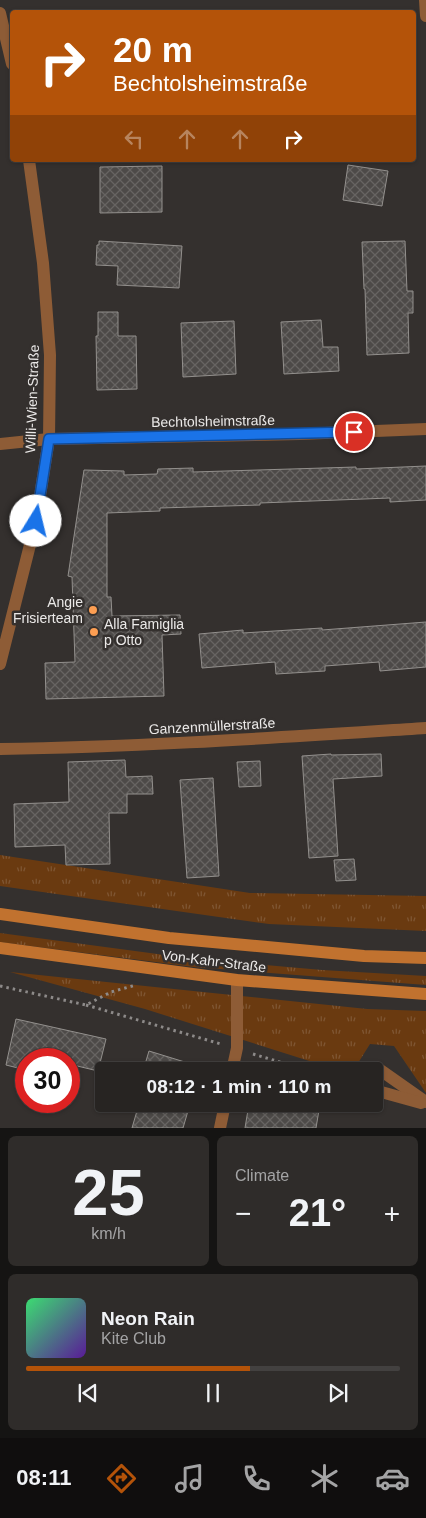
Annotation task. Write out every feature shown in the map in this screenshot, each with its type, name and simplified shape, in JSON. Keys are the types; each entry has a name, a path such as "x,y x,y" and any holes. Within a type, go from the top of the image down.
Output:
{"main road":[{"name":"Von-Kahr-Straße","path":"0,914 169,938 364,956 426,958"},
{"name":"Von-Kahr-Straße","path":"0,948 237,980 426,994"}],"street":[{"path":"425,0 426,16"},
{"path":"0,13 10,56"},
{"name":"Willi-Wien-Straße","path":"0,664 36,521 49,439 50,355 43,263 30,162"},
{"name":"Bechtolsheimstraße","path":"0,444 49,439 300,434 426,429"},
{"name":"Ganzenmüllerstraße","path":"0,748 54,748 264,739 426,728"},
{"path":"234,1062 237,1048 237,980"},
{"path":"383,1072 426,1103"},
{"path":"383,1092 426,1103"},
{"path":"220,1128 223,1112"}],"path":[{"path":"86,1005 281,1062"}],"green space":[{"path":"0,855 250,893 426,896 426,931 269,924 0,886"},
{"path":"0,933 195,959 322,970 426,976 426,985 194,967 0,942"},
{"path":"10,972 367,1009 426,1011 426,1093 394,1046 370,1044 359,1062 313,1062 145,1009"}],"building":[{"path":"348,165 388,171 382,206 343,200"},
{"path":"162,166 162,212 100,213 100,167"},
{"path":"99,241 182,246 179,288 117,285 118,266 96,265"},
{"path":"405,241 407,291 413,291 413,313 408,313 409,353 367,355 362,242"},
{"path":"98,312 118,312 118,336 136,336 137,389 97,390 96,336 98,336"},
{"path":"321,320 323,347 338,347 339,371 284,374 281,322"},
{"path":"234,321 236,374 183,377 181,323"},
{"path":"426,466 426,500 390,502 390,498 260,503 260,505 160,508 160,511 107,513 107,597 111,597 112,616 180,615 181,634 162,635 164,696 46,699 45,663 75,662 72,577 68,576 84,470 124,471 124,475 157,474 158,469 193,468 193,472"},
{"path":"426,622 426,667 380,671 379,662 325,666 325,671 276,674 275,662 202,668 199,634 243,630 243,633 322,628 322,630"},
{"path":"381,754 382,776 333,779 338,856 309,858 302,756"},
{"path":"125,760 126,777 152,776 153,794 127,794 127,813 109,813 110,864 66,865 65,845 15,847 14,804 69,802 68,762"},
{"path":"260,761 261,786 239,787 237,762"},
{"path":"213,778 219,876 187,878 180,780"},
{"path":"354,859 356,880 336,881 334,860"},
{"path":"16,1019 106,1039 100,1062 95,1062 95,1070 80,1067 80,1048 15,1048 15,1067 6,1065"},
{"path":"149,1051 185,1062 146,1062"},
{"path":"137,1112 188,1112 183,1128 132,1128"},
{"path":"248,1112 319,1112 316,1128 245,1128"}],"place":[{"name":"Angie Frisierteam","path":"93,610"},
{"name":"Alla Famiglia p Otto","path":"94,632"}],"route":[{"path":"36,521 49,439 354,432"}]}
